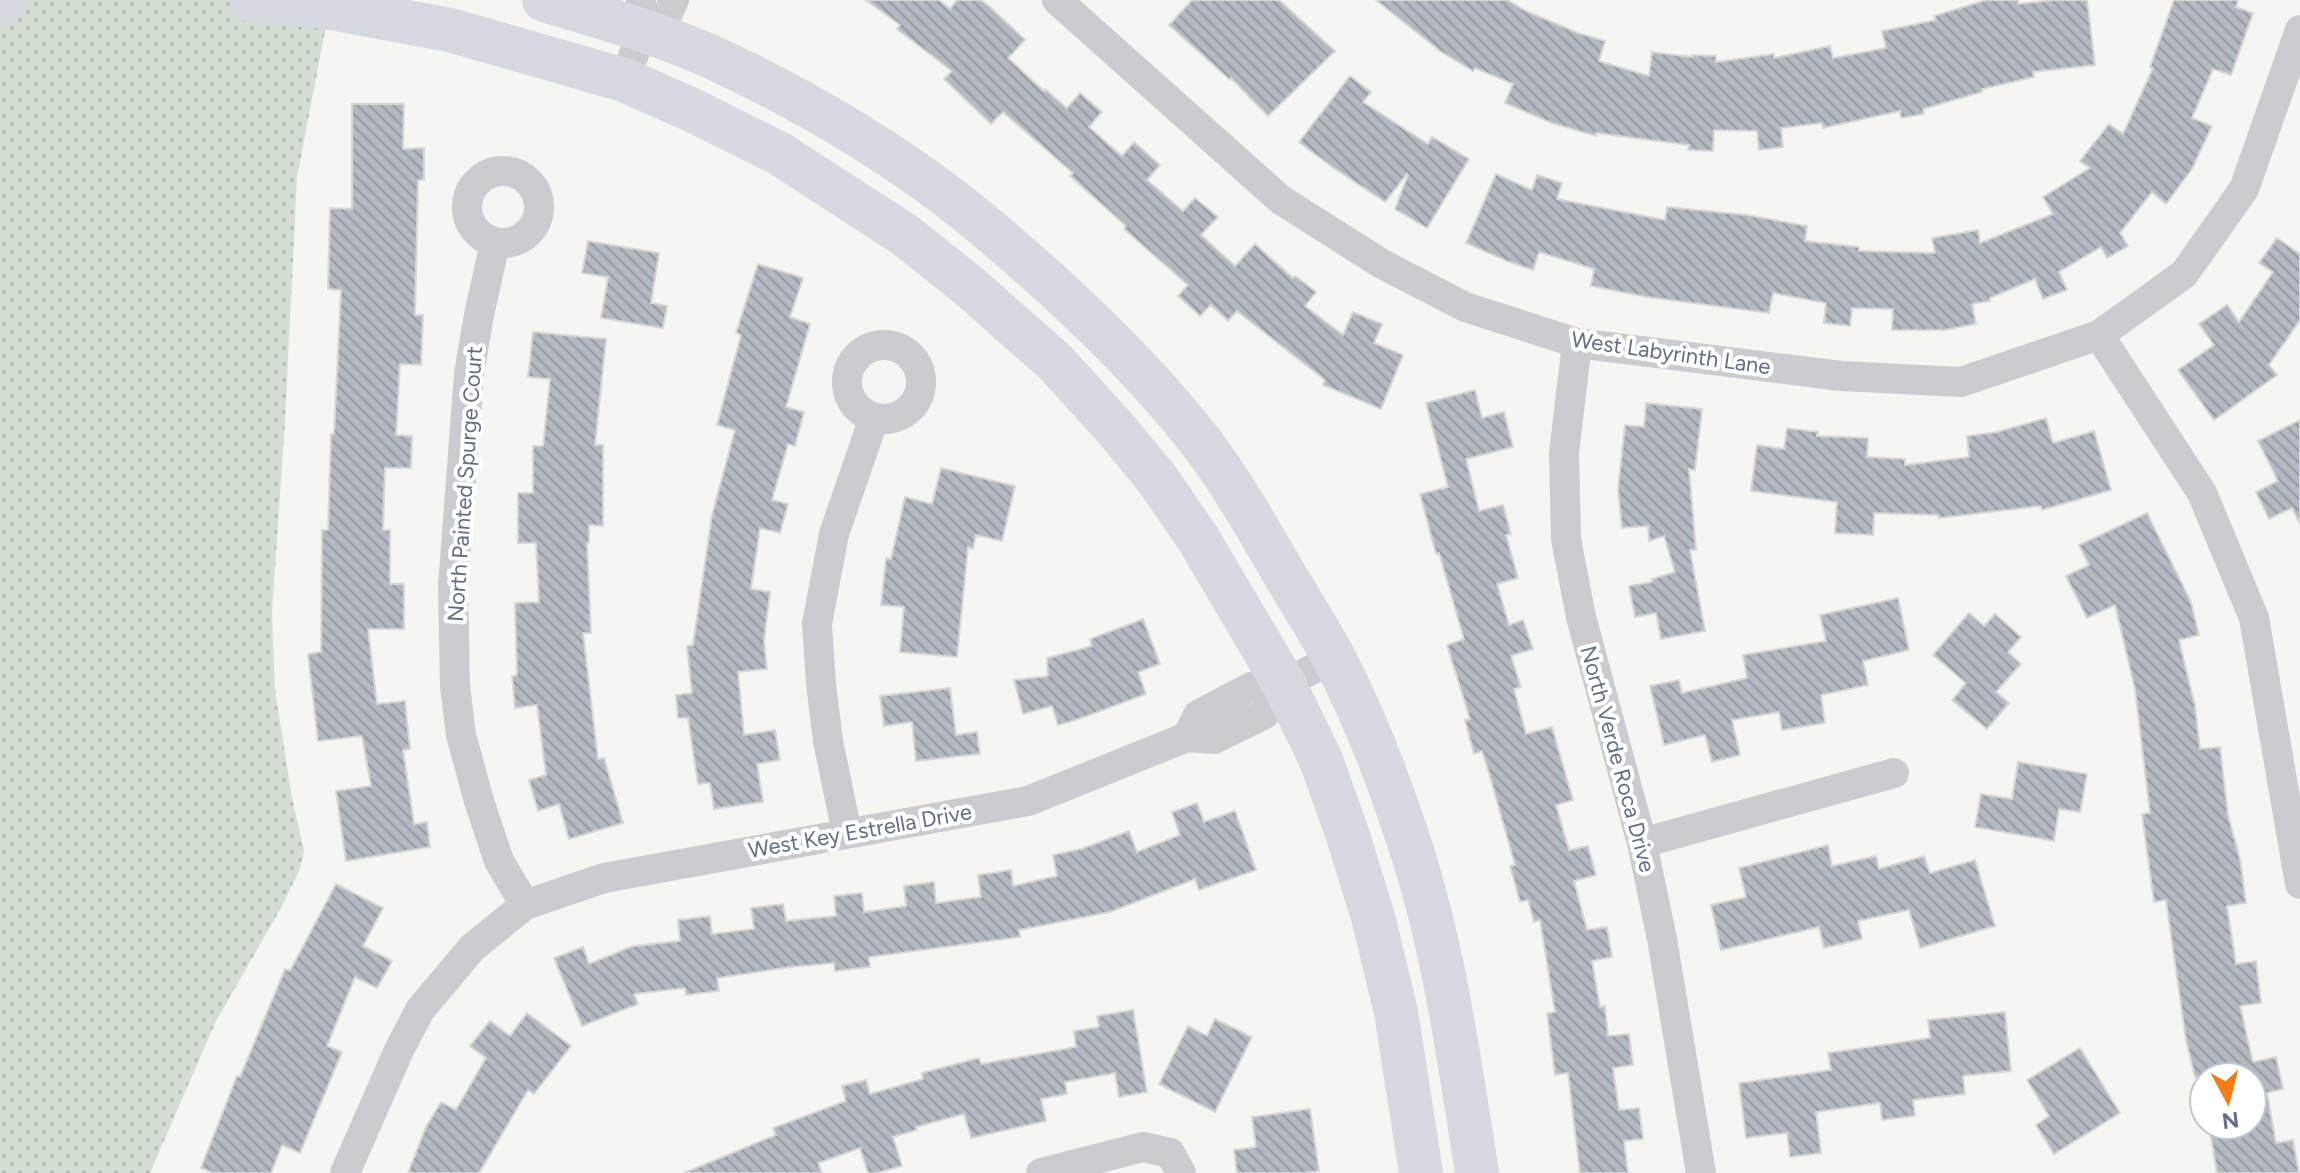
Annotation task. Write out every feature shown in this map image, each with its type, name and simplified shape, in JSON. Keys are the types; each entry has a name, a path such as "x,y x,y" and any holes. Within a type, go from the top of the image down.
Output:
{"street":[{"path":"0,1 7,0"},
{"path":"251,0 326,7 437,27 624,80 692,110 780,154 905,235 1055,362 1158,480 1199,540 1284,684 1321,760 1373,917 1396,1012 1421,1173"},
{"path":"544,0 642,16 668,13 674,0"},
{"name":"West Labyrinth Lane","path":"1057,0 1281,200 1382,264 1465,307 1577,343 1841,376 1961,382 2099,335 2184,274 2244,189 2300,30"},
{"path":"624,80 642,16"},
{"path":"642,16 716,59 808,106 939,190 1005,243 1094,323 1204,446 1247,510 1334,658 1371,739 1407,834 1428,903 1452,1014 1477,1173"},
{"name":"North Painted Spurge Court","path":"495,243 469,374 453,586 455,686 461,735 479,801 499,861 525,905"},
{"path":"2099,335 2202,493 2254,618 2300,884"},
{"name":"North Verde Roca Drive","path":"1577,343 1564,453 1566,539 1581,617 1642,843 1662,939 1701,1173"},
{"path":"847,833 828,741 817,624 834,534 874,418"},
{"name":"West Key Estrella Drive","path":"525,905 604,878 1028,801 1187,737 1214,739 1265,714 1284,684 1334,658"},
{"path":"1642,843 1894,773"},
{"path":"345,1173 420,1010 472,948 525,905"},
{"path":"1041,1173 1143,1147 1176,1163"}],"shaded area":[{"path":"0,0 331,0 297,177 272,613 275,690 292,798 304,851 300,869 281,908 215,1023 150,1173 0,1173"}],"building":[{"path":"866,0 939,0 950,9 957,0 981,0 990,7 1025,40 1008,58 1067,108 1080,93 1102,112 1089,127 1122,156 1134,142 1160,165 1147,180 1183,211 1195,198 1218,217 1201,235 1235,266 1255,244 1293,278 1295,276 1316,292 1305,306 1343,335 1353,312 1382,324 1374,343 1403,355 1381,409 1323,385 1325,380 1237,311 1228,321 1211,305 1200,316 1178,296 1188,285 1124,229 1126,226 1070,176 1073,173 1003,112 991,124 944,79 952,71 897,29 900,25"},
{"path":"1192,0 1279,0 1335,51 1268,116 1231,78 1169,25"},
{"path":"1376,0 1507,0 1578,33 1605,41 1599,61 1649,76 1652,52 1692,57 1716,56 1716,62 1774,54 1774,58 1830,46 1833,58 1886,48 1882,31 1936,20 1934,16 1986,0 2018,0 2018,4 2087,0 2095,65 2033,72 2034,77 1982,89 1982,92 1923,109 1924,114 1901,118 1900,111 1823,128 1822,123 1781,128 1783,147 1759,150 1757,131 1714,130 1713,151 1688,150 1689,145 1596,133 1596,136 1552,123 1505,103 1513,84 1475,68 1473,71 1440,51"},
{"path":"2174,0 2238,0 2236,7 2253,13 2231,75 2213,69 2192,118 2212,126 2192,169 2166,204 2152,192 2120,233 2128,246 2107,258 2101,247 2059,272 2067,290 2043,299 2035,279 1990,298 1990,301 1972,304 1976,324 1945,330 1892,330 1893,309 1852,308 1850,326 1824,323 1826,303 1773,293 1769,313 1647,297 1591,286 1594,269 1539,252 1533,270 1466,243 1496,174 1532,190 1537,175 1562,183 1557,199 1665,220 1667,207 1747,215 1807,226 1805,241 1859,247 1859,251 1935,253 1932,238 1978,230 1980,243 2053,214 2043,197 2090,168 2080,161 2109,124 2123,134 2153,68 2150,67"},
{"path":"1350,76 1371,92 1363,102 1428,144 1432,137 1469,159 1427,228 1395,209 1407,174 1385,202 1299,142"},
{"path":"352,104 404,104 403,149 424,148 424,180 418,180 415,315 423,315 421,365 400,364 396,435 412,436 411,468 385,468 383,530 390,530 390,584 404,584 404,629 368,629 377,704 405,701 410,749 403,750 414,824 427,822 430,847 346,861 336,791 371,786 362,736 318,741 308,654 321,652 322,530 328,530 331,434 334,434 341,290 328,289 330,208 352,209"},
{"path":"2277,238 2300,254 2300,320 2269,365 2277,375 2214,420 2178,370 2214,345 2199,324 2227,305 2239,322 2273,272 2259,263"},
{"path":"588,241 659,253 651,303 667,306 663,328 601,318 608,277 582,273"},
{"path":"758,264 803,278 790,317 810,324 786,407 804,412 795,446 788,444 772,500 788,504 780,533 760,528 751,589 770,592 764,641 767,669 738,672 744,735 775,730 780,760 757,764 763,802 714,809 710,783 698,784 688,718 678,718 676,695 692,693 687,646 693,645 712,515 735,430 717,425 741,335 736,333"},
{"path":"533,332 606,339 595,445 603,445 603,526 589,525 591,633 583,633 598,759 604,758 623,823 569,839 559,804 538,811 529,780 546,775 537,705 515,708 512,676 517,675 515,603 539,602 536,543 518,543 518,493 533,493 533,446 543,446 550,379 528,377"},
{"path":"1475,390 1482,418 1504,412 1513,447 1466,459 1479,511 1503,505 1511,534 1506,535 1518,578 1497,584 1509,625 1523,620 1533,649 1511,656 1521,687 1514,689 1526,734 1552,727 1573,800 1556,805 1569,850 1588,846 1596,875 1574,881 1587,930 1607,927 1612,957 1592,961 1600,1007 1605,1006 1608,1036 1629,1034 1633,1065 1613,1068 1619,1110 1639,1108 1643,1139 1624,1141 1628,1173 1580,1173 1568,1073 1555,1075 1547,1013 1555,1012 1540,920 1534,922 1528,900 1520,902 1510,866 1515,865 1489,773 1482,751 1474,754 1465,720 1470,719 1447,645 1464,639 1420,494 1448,487 1426,403"},
{"path":"1646,403 1702,409 1695,470 1689,469 1696,550 1690,550 1705,631 1661,639 1656,613 1635,617 1629,586 1652,582 1652,579 1675,572 1664,536 1649,541 1648,526 1622,528 1618,489 1625,425 1644,427"},
{"path":"2046,418 2053,443 2094,431 2111,490 2042,510 2041,506 1939,518 1938,515 1874,513 1873,535 1835,533 1837,502 1751,491 1757,445 1784,449 1787,428 1818,432 1817,436 1868,438 1867,457 1905,459 1905,465 1969,457 1967,436 1997,432"},
{"path":"2300,420 2300,524 2292,508 2269,519 2256,492 2278,481 2258,441"},
{"path":"941,468 1015,486 1002,541 976,535 973,549 968,547 957,657 900,652 904,607 881,605 886,558 891,559 905,497 932,504"},
{"path":"2147,513 2191,602 2199,635 2179,640 2195,706 2200,749 2220,747 2228,815 2240,859 2246,903 2227,906 2236,964 2256,961 2261,1003 2240,1006 2253,1061 2191,1061 2166,900 2154,902 2142,814 2150,813 2135,689 2115,605 2087,618 2066,576 2089,565 2079,545"},
{"path":"1898,598 1909,650 1863,661 1868,685 1821,695 1825,723 1782,730 1779,712 1732,720 1740,755 1712,762 1705,735 1664,745 1650,686 1679,680 1682,693 1747,678 1743,655 1826,641 1820,615"},
{"path":"1969,613 1984,626 1995,614 2021,637 2008,652 2021,664 1996,692 2009,703 1987,729 1952,700 1966,683 1933,655"},
{"path":"1143,619 1160,664 1138,672 1146,694 1058,725 1052,706 1023,714 1014,680 1048,676 1047,658 1092,646 1090,639"},
{"path":"950,688 956,735 977,732 980,754 916,761 912,722 884,726 880,696"},
{"path":"2018,762 2087,774 2080,812 2059,809 2054,841 1975,827 1981,794 2012,799"},
{"path":"1197,803 1204,822 1235,811 1256,870 1199,890 1195,879 1110,912 1019,930 1020,937 869,957 870,967 835,971 834,963 791,967 717,978 719,991 686,995 685,988 634,994 638,1004 582,1026 554,958 583,947 589,964 633,946 680,941 678,920 710,916 712,934 754,929 751,908 783,904 786,921 836,916 834,896 862,893 864,912 906,906 904,886 934,882 936,903 981,897 978,875 1011,870 1013,886 1057,876 1053,855 1081,849 1129,831 1137,852 1180,835 1172,812"},
{"path":"1828,845 1832,866 1876,856 1879,869 1924,856 1930,873 1975,860 1995,926 1920,948 1909,910 1858,921 1862,939 1824,948 1819,927 1721,950 1711,905 1746,897 1739,868"},
{"path":"336,884 383,908 363,946 392,961 377,988 355,977 327,1046 342,1052 300,1153 282,1145 271,1173 213,1173 201,1168 237,1076 240,1077 285,969 290,971"},
{"path":"1133,1010 1147,1092 1119,1097 1115,1073 1065,1082 1067,1094 1041,1099 1046,1121 971,1138 964,1114 916,1127 917,1130 893,1137 902,1166 877,1173 868,1173 860,1148 818,1163 822,1173 684,1173 776,1135 773,1128 846,1101 842,1086 866,1080 870,1094 923,1079 922,1073 979,1058 981,1064 1076,1047 1074,1031 1099,1027 1097,1016"},
{"path":"2005,1012 2011,1071 1963,1076 1965,1094 1913,1100 1915,1116 1882,1120 1880,1103 1816,1112 1821,1153 1790,1157 1787,1133 1746,1138 1739,1083 1831,1070 1828,1053 1930,1038 1928,1020"},
{"path":"527,1013 571,1046 534,1094 528,1090 479,1173 408,1173 426,1127 441,1102 456,1110 486,1058 470,1046 490,1021 510,1036"},
{"path":"1215,1019 1252,1037 1215,1112 1159,1084 1188,1026 1207,1036"},
{"path":"2080,1048 2120,1113 2054,1154 2036,1125 2049,1116 2027,1080"},
{"path":"2276,1057 2283,1089 2268,1093 2268,1061 2258,1061"},
{"path":"2268,1099 2276,1143 2293,1140 2299,1173 2217,1173 2212,1141 2268,1141"},
{"path":"1310,1109 1319,1171 1237,1173 1234,1150 1256,1147 1252,1117"}]}
